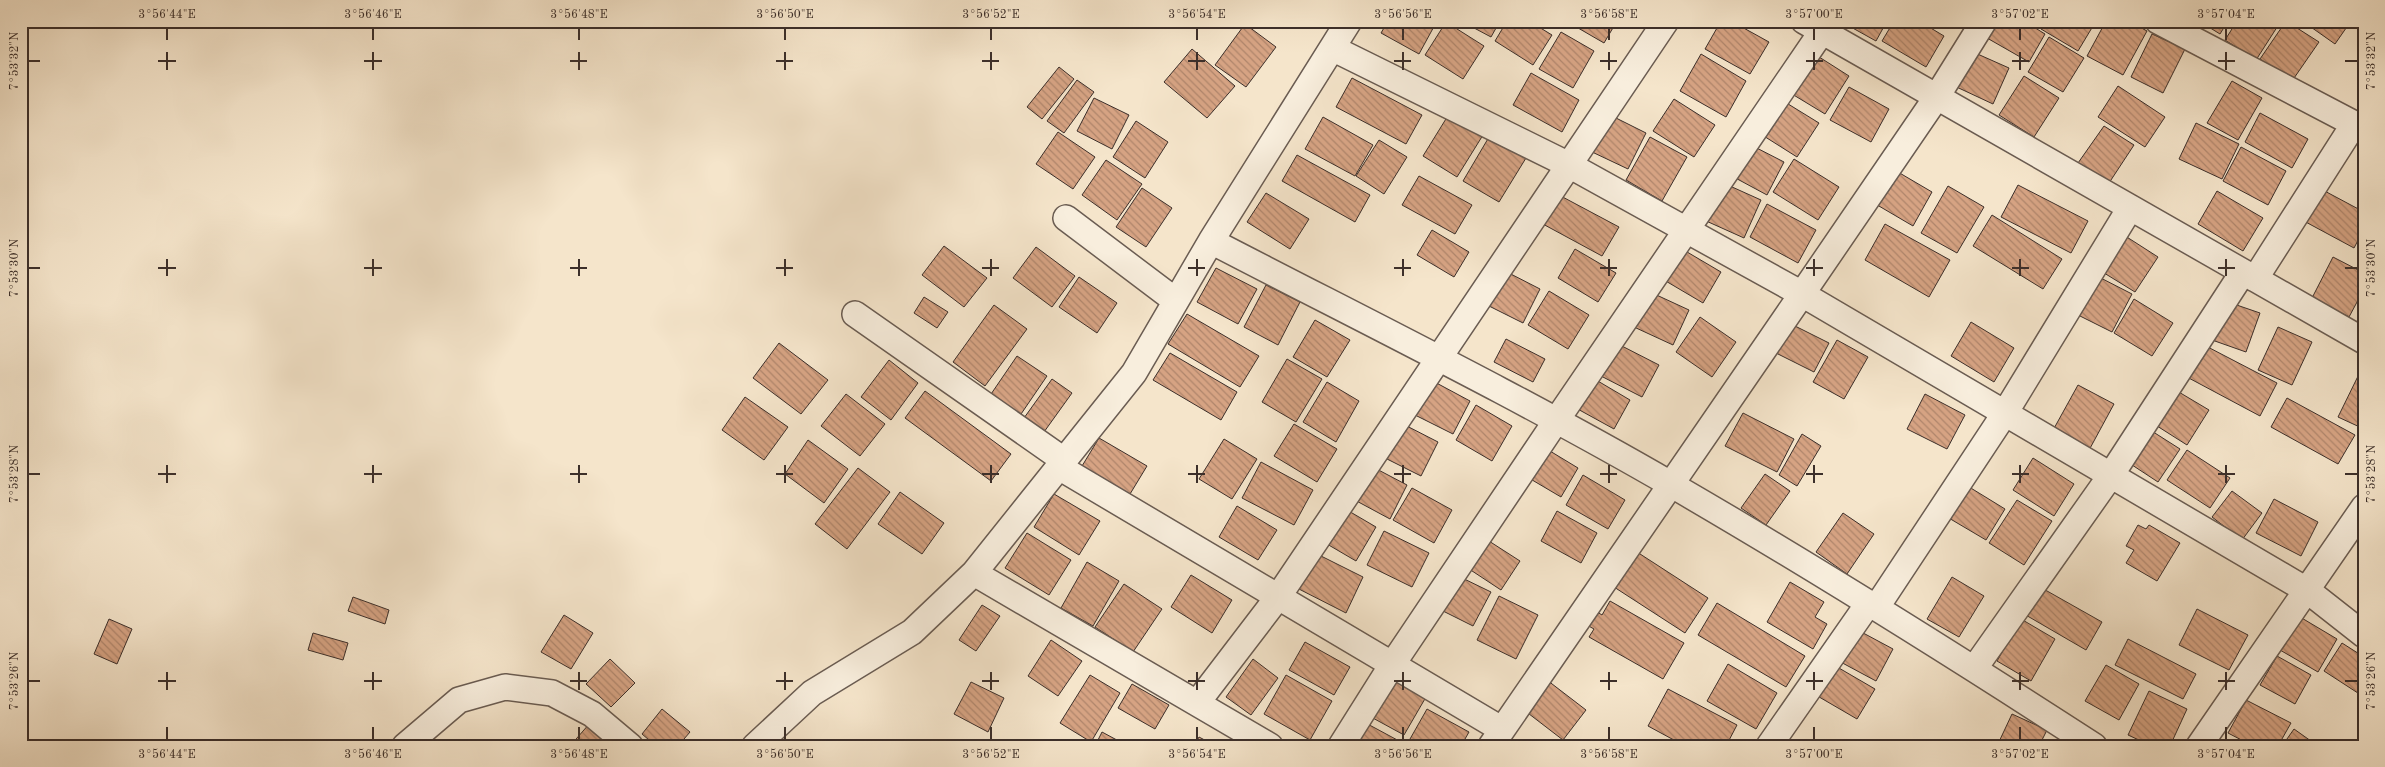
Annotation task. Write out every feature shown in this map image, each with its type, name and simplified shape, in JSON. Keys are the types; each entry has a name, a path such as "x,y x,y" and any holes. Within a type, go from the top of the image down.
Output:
{"street":[{"path":"755,746 812,693 912,632 974,573 1134,373 1211,241 1349,21"},
{"path":"1197,703 1278,597 1666,21"},
{"path":"855,314 1062,464 1392,665 1496,737 1672,485 1936,98 1984,21"},
{"path":"1974,669 2112,475 2249,276 2359,126 2158,21"},
{"path":"1340,746 1392,665 1556,422 1687,232 1819,24 1936,98 2364,341"},
{"path":"1332,48 1569,165 1802,294 2308,591 2364,635"},
{"path":"1768,746 1872,606 2005,413 2130,208"},
{"path":"1066,218 1176,301"},
{"path":"1211,241 1438,359 1672,485 1974,669 2094,746"},
{"path":"2199,746 2308,591 2364,507"},
{"path":"974,573 1270,746"},
{"path":"405,746 459,700 505,687 552,693 592,714 630,746"}],"building":[{"path":"1388,21 1437,21 1419,54 1381,33"},
{"path":"1461,21 1500,21 1491,37"},
{"path":"1507,21 1529,21 1552,35 1533,65 1495,41"},
{"path":"1566,21 1617,21 1604,43"},
{"path":"1721,21 1731,21 1769,42 1750,74 1705,49"},
{"path":"1840,21 1887,21 1876,41"},
{"path":"1894,21 1919,21 1944,36 1926,67 1882,41"},
{"path":"1987,21 2024,21 2045,34 2029,62 1980,34"},
{"path":"2045,21 2096,21 2078,51 2041,29"},
{"path":"2106,21 2129,21 2147,31 2123,75 2087,56"},
{"path":"2199,21 2228,21 2220,34"},
{"path":"2237,21 2281,21 2256,60 2225,40"},
{"path":"2286,21 2319,42 2292,81 2260,59"},
{"path":"2310,21 2351,21 2335,44 2308,25"},
{"path":"1446,22 1484,46 1463,79 1425,55"},
{"path":"1245,24 1276,47 1246,87 1215,65"},
{"path":"1561,32 1594,51 1573,88 1539,69"},
{"path":"2152,34 2185,49 2163,93 2131,77"},
{"path":"2049,37 2084,58 2063,92 2028,72"},
{"path":"1964,48 2009,68 1993,104 1948,83"},
{"path":"1192,49 1235,86 1207,118 1164,82"},
{"path":"1701,54 1746,81 1726,117 1680,91"},
{"path":"1816,55 1849,76 1825,114 1792,94"},
{"path":"1059,67 1074,79 1042,119 1027,107"},
{"path":"1531,73 1579,100 1562,132 1513,105"},
{"path":"2024,76 2059,98 2034,137 1999,115"},
{"path":"1352,78 1422,115 1406,144 1336,107"},
{"path":"1077,80 1094,92 1064,133 1047,121"},
{"path":"2232,81 2262,98 2238,140 2207,123"},
{"path":"2118,86 2165,117 2145,147 2098,117"},
{"path":"1849,87 1889,109 1871,142 1830,120"},
{"path":"1094,98 1129,115 1112,149 1077,131"},
{"path":"1674,99 1715,125 1694,157 1653,131"},
{"path":"1780,99 1819,123 1797,157 1759,133"},
{"path":"2260,113 2308,139 2292,168 2245,142"},
{"path":"1449,114 1483,135 1457,177 1423,156"},
{"path":"1608,114 1646,133 1628,169 1590,151"},
{"path":"1323,117 1373,145 1355,176 1305,149"},
{"path":"1136,121 1168,142 1145,178 1113,157"},
{"path":"2196,123 2239,144 2222,179 2179,159"},
{"path":"2104,126 2134,145 2109,183 2078,163"},
{"path":"1058,132 1095,157 1073,189 1036,164"},
{"path":"1489,137 1526,158 1499,202 1463,181"},
{"path":"1650,137 1687,157 1662,201 1626,180"},
{"path":"1379,140 1407,157 1384,194 1356,176"},
{"path":"1745,142 1784,162 1767,195 1728,174"},
{"path":"2241,147 2286,171 2268,205 2223,181"},
{"path":"1297,155 1370,195 1355,222 1282,181"},
{"path":"1794,159 1839,187 1818,220 1773,192"},
{"path":"1106,160 1142,184 1117,220 1082,195"},
{"path":"1886,165 1932,192 1913,226 1867,199"},
{"path":"1419,176 1472,205 1455,234 1402,205"},
{"path":"1721,182 1761,200 1744,238 1704,220"},
{"path":"2018,185 2088,221 2071,253 2001,217"},
{"path":"1948,186 1984,207 1957,253 1921,233"},
{"path":"1142,188 1172,208 1146,247 1116,227"},
{"path":"2319,188 2364,212 2364,229 2354,248 2302,220"},
{"path":"2217,191 2263,218 2243,251 2198,224"},
{"path":"1266,193 1309,219 1290,249 1247,222"},
{"path":"1557,194 1619,227 1602,256 1541,223"},
{"path":"1767,204 1816,230 1798,263 1750,237"},
{"path":"1992,215 2062,259 2043,289 1973,246"},
{"path":"1885,224 1950,260 1929,297 1865,260"},
{"path":"1432,230 1469,252 1454,277 1417,255"},
{"path":"2119,232 2158,257 2135,292 2096,268"},
{"path":"944,246 987,278 964,307 922,275"},
{"path":"1036,247 1075,276 1052,307 1013,278"},
{"path":"1575,249 1616,273 1598,302 1558,278"},
{"path":"1682,249 1721,272 1703,303 1664,280"},
{"path":"2333,257 2364,273 2364,289 2349,317 2312,298"},
{"path":"1216,268 1257,289 1238,324 1197,302"},
{"path":"1501,269 1540,289 1523,323 1483,303"},
{"path":"2091,273 2132,294 2112,332 2072,312"},
{"path":"1079,277 1117,303 1097,333 1059,307"},
{"path":"1266,285 1300,302 1278,345 1244,327"},
{"path":"1549,291 1589,315 1568,349 1528,325"},
{"path":"1650,292 1689,310 1673,345 1634,327"},
{"path":"924,297 948,312 937,328 914,313"},
{"path":"2134,299 2173,323 2152,356 2114,333"},
{"path":"2225,301 2260,313 2246,352 2212,340"},
{"path":"994,305 1027,329 985,386 953,362"},
{"path":"1187,314 1259,356 1240,387 1168,344"},
{"path":"1700,317 1736,342 1712,377 1676,352"},
{"path":"1315,320 1350,340 1327,377 1293,357"},
{"path":"1971,322 2014,348 1994,382 1951,356"},
{"path":"1789,323 1829,343 1814,372 1774,352"},
{"path":"2278,327 2312,342 2292,385 2258,370"},
{"path":"1506,339 1545,359 1533,382 1494,362"},
{"path":"1837,340 1868,357 1844,399 1813,382"},
{"path":"779,343 828,380 801,414 753,378"},
{"path":"1616,343 1659,365 1642,397 1599,375"},
{"path":"2202,344 2277,383 2260,416 2185,376"},
{"path":"1170,353 1237,392 1221,420 1153,380"},
{"path":"1017,356 1047,376 1019,417 989,397"},
{"path":"1287,359 1322,379 1296,422 1262,402"},
{"path":"889,360 918,383 891,420 861,397"},
{"path":"2362,368 2364,369 2364,429 2338,417"},
{"path":"1591,377 1630,400 1614,429 1574,407"},
{"path":"1052,379 1072,393 1044,432 1024,418"},
{"path":"1429,379 1470,401 1453,434 1411,413"},
{"path":"1327,382 1359,401 1336,442 1303,422"},
{"path":"2078,385 2114,404 2088,452 2052,432"},
{"path":"2167,385 2209,410 2187,445 2146,419"},
{"path":"925,391 1011,454 991,481 905,418"},
{"path":"846,394 885,424 860,456 821,426"},
{"path":"1925,394 1965,415 1947,449 1907,429"},
{"path":"745,397 788,427 764,460 722,430"},
{"path":"2287,398 2355,435 2338,464 2271,427"},
{"path":"1476,405 1512,426 1492,461 1456,440"},
{"path":"1743,413 1794,439 1777,472 1725,446"},
{"path":"1399,422 1438,442 1421,476 1381,456"},
{"path":"1294,424 1337,449 1317,482 1274,456"},
{"path":"2147,428 2180,449 2158,482 2126,461"},
{"path":"1802,434 1821,446 1797,486 1779,475"},
{"path":"1099,438 1147,466 1127,499 1079,471"},
{"path":"1224,439 1257,459 1232,499 1199,479"},
{"path":"808,440 848,469 824,503 785,474"},
{"path":"1540,445 1578,468 1561,497 1522,474"},
{"path":"2187,450 2230,478 2210,508 2167,480"},
{"path":"2033,458 2074,484 2054,516 2013,490"},
{"path":"1261,462 1313,490 1294,525 1242,498"},
{"path":"1369,465 1407,485 1390,519 1351,498"},
{"path":"858,468 890,492 847,549 815,524"},
{"path":"1765,474 1790,491 1766,525 1741,508"},
{"path":"1583,475 1625,500 1608,529 1566,505"},
{"path":"1961,482 2005,509 1986,540 1942,514"},
{"path":"1412,488 1452,510 1434,543 1393,520"},
{"path":"2232,491 2262,513 2242,540 2212,517"},
{"path":"900,492 944,523 922,554 878,524"},
{"path":"1054,494 1100,521 1079,555 1034,527"},
{"path":"2274,499 2318,522 2301,556 2256,533"},
{"path":"2017,500 2052,521 2024,565 1989,543"},
{"path":"1335,503 1376,527 1356,561 1315,537"},
{"path":"1237,506 1277,530 1258,560 1219,537"},
{"path":"1557,511 1597,533 1581,563 1541,541"},
{"path":"1843,513 1874,534 1847,574 1816,552"},
{"path":"2138,525 2146,529 2149,525 2180,543 2157,581 2126,563 2134,550 2126,546"},
{"path":"1384,531 1429,553 1412,587 1367,565"},
{"path":"1027,533 1071,560 1049,595 1005,568"},
{"path":"1478,534 1520,561 1501,590 1460,563"},
{"path":"1311,551 1363,577 1346,613 1293,586"},
{"path":"1637,552 1708,598 1685,633 1614,587"},
{"path":"1087,562 1119,581 1093,626 1061,608"},
{"path":"1191,575 1232,600 1212,633 1171,607"},
{"path":"1456,575 1491,592 1473,626 1439,609"},
{"path":"1952,577 1984,596 1959,637 1927,619"},
{"path":"1790,582 1824,602 1815,617 1827,624 1813,649 1767,622"},
{"path":"1124,584 1162,609 1133,652 1095,627"},
{"path":"2040,587 2102,622 2086,650 2024,614"},
{"path":"1499,596 1538,615 1516,659 1477,640"},
{"path":"353,597 389,610 385,624 348,611"},
{"path":"1610,601 1684,643 1663,679 1589,637 1594,629 1585,624 1594,610 1602,615"},
{"path":"1717,603 1805,656 1786,687 1698,635"},
{"path":"982,605 1000,616 976,651 959,640"},
{"path":"2197,609 2248,635 2229,670 2179,645"},
{"path":"564,615 593,633 571,669 541,652"},
{"path":"2300,617 2337,639 2318,672 2280,650"},
{"path":"109,619 132,629 117,664 94,654"},
{"path":"2021,619 2055,639 2031,681 1997,661"},
{"path":"1852,627 1893,649 1876,681 1835,659"},
{"path":"313,633 348,643 343,660 308,650"},
{"path":"2128,639 2196,674 2183,699 2115,665"},
{"path":"1051,640 1082,661 1058,696 1028,676"},
{"path":"1305,642 1350,667 1334,695 1289,670"},
{"path":"2342,643 2364,657 2364,697 2324,671"},
{"path":"2277,656 2311,675 2295,704 2260,685"},
{"path":"610,659 635,683 611,707 586,684"},
{"path":"1253,659 1278,678 1251,715 1226,697"},
{"path":"1728,664 1777,693 1756,729 1707,701"},
{"path":"1832,664 1875,689 1857,719 1814,694"},
{"path":"2106,665 2139,684 2119,720 2085,701"},
{"path":"1090,675 1120,693 1091,742 1060,723"},
{"path":"1286,675 1332,701 1310,740 1264,714"},
{"path":"1543,677 1586,710 1563,740 1520,707"},
{"path":"1392,678 1426,697 1404,735 1371,717"},
{"path":"971,682 1004,698 988,732 954,714"},
{"path":"1132,684 1169,705 1155,729 1118,708"},
{"path":"1668,689 1737,725 1726,746 1685,746 1648,726"},
{"path":"2149,691 2187,709 2170,746 2152,746 2128,735"},
{"path":"2246,700 2291,723 2278,746 2253,746 2228,733"},
{"path":"662,709 690,732 678,746 656,746 642,734"},
{"path":"1427,709 1469,732 1461,746 1423,746 1410,739"},
{"path":"2012,714 2047,730 2039,746 1997,746"},
{"path":"1362,721 1401,742 1399,746 1348,746"},
{"path":"590,723 616,746 570,746"},
{"path":"2294,729 2318,746 2282,746"},
{"path":"1102,732 1128,746 1095,746"},
{"path":"1199,737 1216,746 1194,746"}]}
